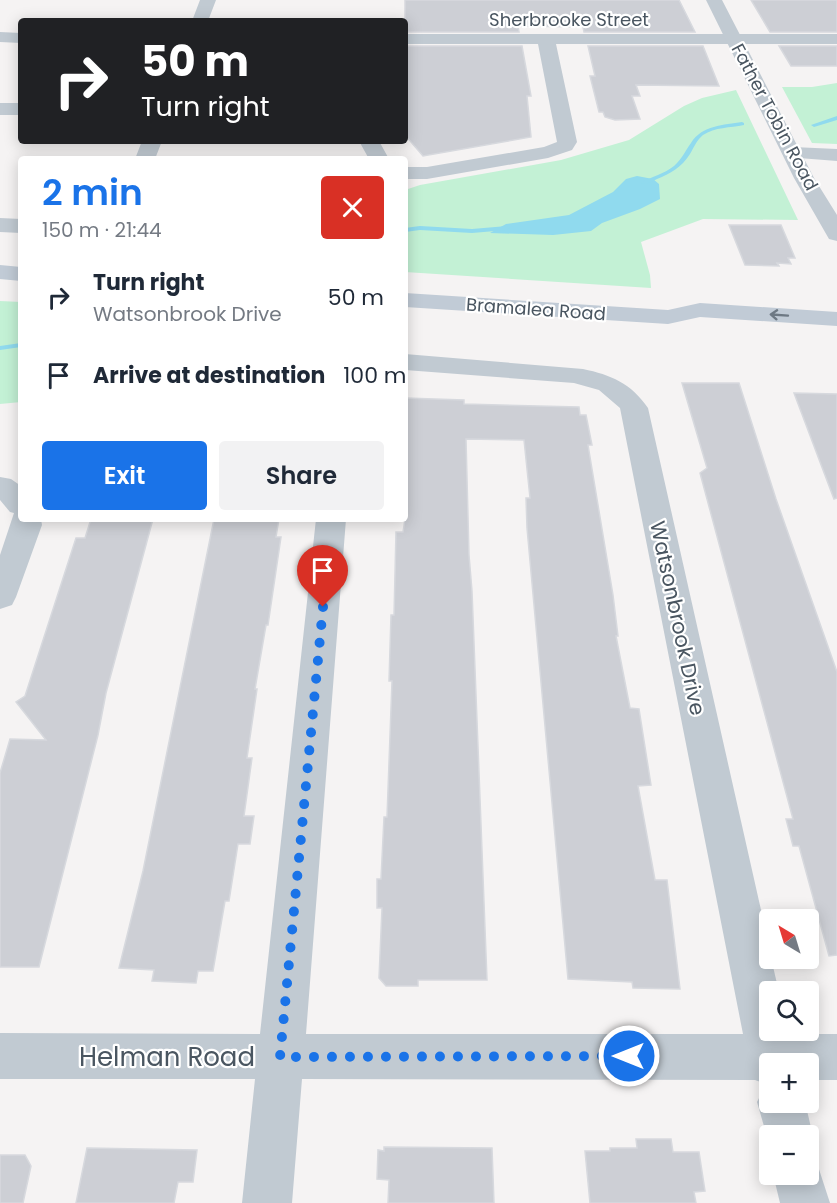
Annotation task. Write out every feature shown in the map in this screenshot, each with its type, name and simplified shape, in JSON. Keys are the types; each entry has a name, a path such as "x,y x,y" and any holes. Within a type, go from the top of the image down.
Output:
{"main road":[{"path":"0,272 18,274"},
{"name":"Bramalea Road","path":"408,300 668,317 700,310 837,319"},
{"name":"Bramalea Road","path":"668,317 694,329 837,340"}],"street":[{"path":"201,18 208,0"},
{"name":"Father Tobin Road","path":"714,0 804,178 837,234"},
{"path":"0,37 18,38"},
{"name":"Sherbrooke Street","path":"408,39 837,39"},
{"path":"408,173 449,169 548,152 565,146 567,142 546,39"},
{"path":"0,109 18,109"},
{"path":"793,153 837,155"},
{"path":"0,225 18,226"},
{"name":"Watsonbrook Drive","path":"408,362 593,378 627,396 634,408 770,1053"},
{"path":"0,486 18,501"},
{"path":"0,597 26,522"},
{"path":"267,1203 331,522"},
{"name":"Helman Road","path":"0,1056 759,1060"},
{"name":"Helman Road","path":"819,1058 837,1057"},
{"path":"801,1185 805,1203"}],"green space":[{"path":"837,83 837,144 812,143 782,87 812,87"},
{"path":"736,90 798,220 703,219 641,242 651,288 408,272 408,189 561,160 629,140 684,106 702,98"},
{"path":"0,301 18,302 18,402 0,404"}],"water":[{"path":"637,176 653,179 659,184 660,199 602,223 591,231 553,235 490,233 506,224 569,215 613,192 626,179"}],"building":[{"path":"405,0 679,0 695,32 584,32 583,27 518,26 519,32 408,32 408,18 405,18"},
{"path":"751,0 837,0 837,32 770,32"},
{"path":"408,46 522,46 531,96 527,96 531,137 423,156 408,138"},
{"path":"588,46 703,46 719,86 636,85 640,96 632,96 640,119 615,120 605,117 603,112 599,112 590,76 595,76"},
{"path":"779,46 837,46 837,66 791,66"},
{"path":"729,225 781,225 795,258 788,258 791,264 777,263 779,266 745,265"},
{"path":"682,383 739,383 776,499 837,672 837,955 829,956 819,919 819,909 816,909 799,846 793,846 786,819 793,819 700,473 707,468"},
{"path":"794,393 837,394 837,498 834,499"},
{"path":"408,398 464,400 464,404 579,407 580,415 586,415 592,445 588,445 613,595 618,636 616,636 630,708 639,709 651,785 638,786 655,880 667,880 680,989 633,988 632,982 568,979 527,528 526,498 530,498 524,440 466,439 487,980 418,980 418,986 386,986 379,978 382,908 377,908 377,879 381,879 384,817 387,817 392,681 389,681 391,615 394,615 396,532 403,532 405,522 408,522"},
{"path":"90,522 152,522 106,693 98,735 39,967 0,967 0,773 10,739 46,740 16,702 25,696 76,538 85,538"},
{"path":"213,522 278,522 276,537 281,537 268,625 266,625 255,689 257,689 247,758 252,758 244,816 254,816 250,844 238,844 229,901 225,901 213,971 198,971 196,983 152,981 154,970 119,968 143,871"},
{"path":"636,1139 671,1139 673,1152 699,1152 705,1191 694,1192 696,1203 590,1203 585,1151 637,1148"},
{"path":"384,1147 492,1148 494,1203 388,1203 389,1180 377,1179 378,1150 384,1151"},
{"path":"87,1148 197,1150 193,1182 178,1182 174,1203 76,1203"},
{"path":"0,1155 25,1155 31,1166 23,1203 0,1203"}],"waterway":[{"path":"814,125 837,118"},
{"path":"643,183 664,174 679,164 696,139 704,133 717,128 742,124"},
{"path":"408,230 420,228 472,231 507,228"},
{"path":"0,348 18,345"}],"route":[{"path":"323,607 280,1057 629,1056"}]}
